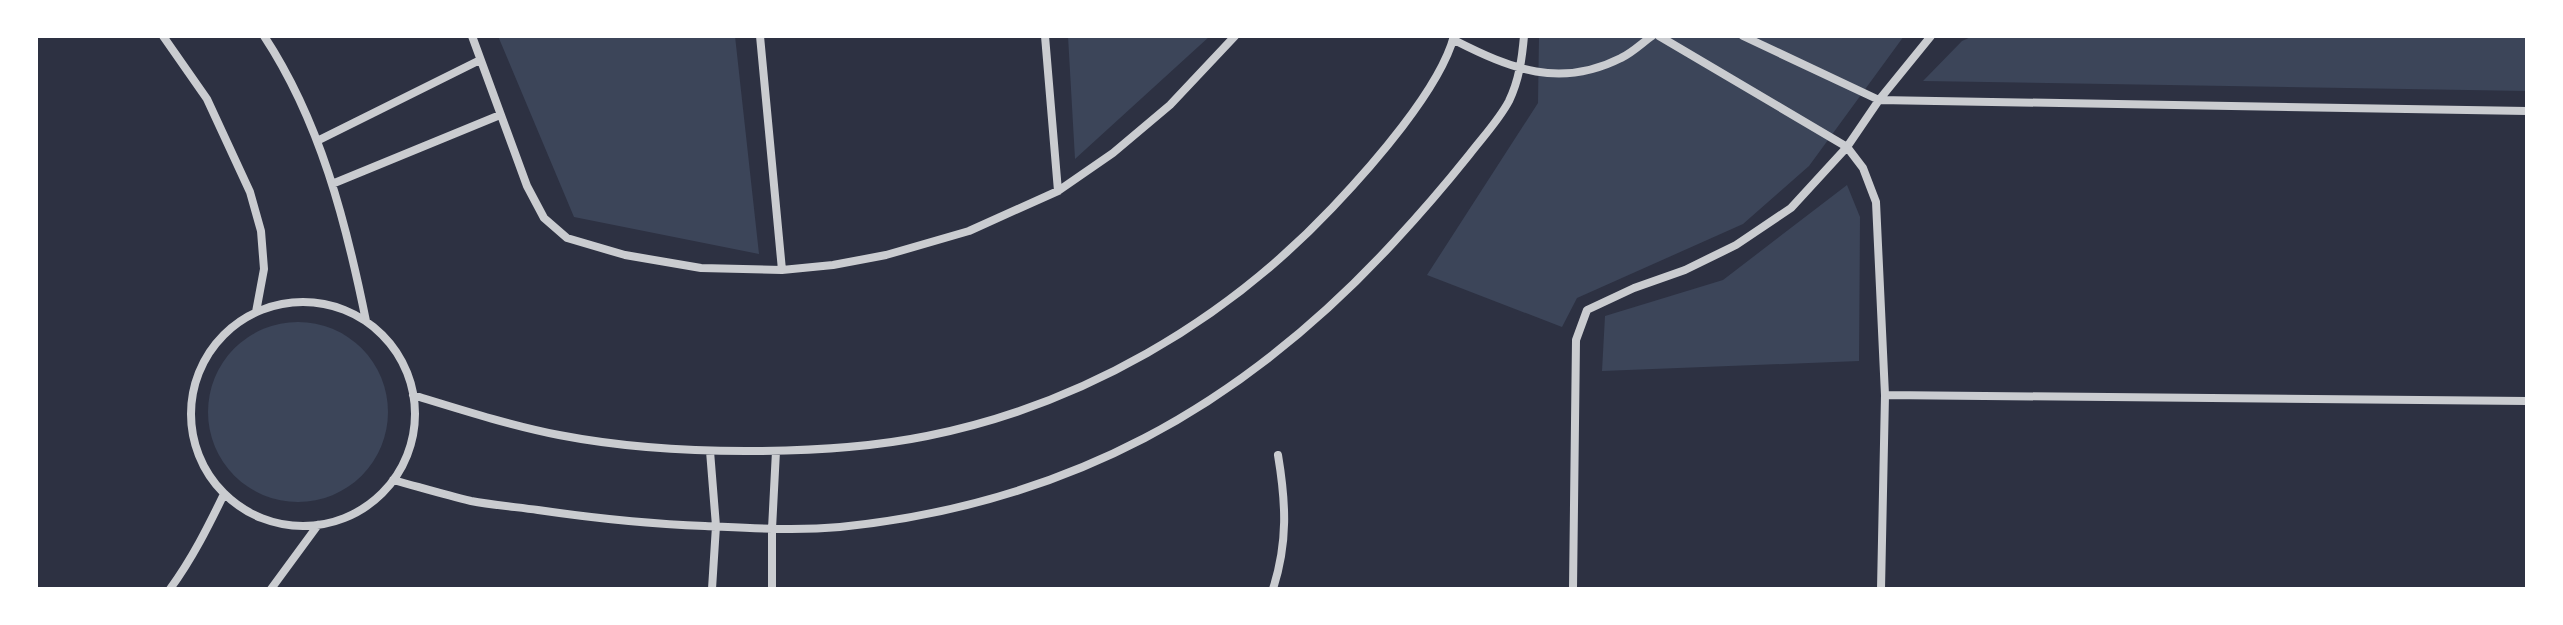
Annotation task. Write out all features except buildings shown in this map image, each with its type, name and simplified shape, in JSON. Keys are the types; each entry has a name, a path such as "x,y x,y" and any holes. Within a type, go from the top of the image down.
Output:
{"street":[{"path":"163,36 207,99 250,192 261,231 264,269 256,312"},
{"path":"264,36 317,141 352,251 366,321"},
{"path":"472,36 532,196 544,218 567,238 625,255 701,268 782,270 833,265 900,251 969,231 1058,191 1113,153 1170,105 1235,36"},
{"path":"760,36 782,270"},
{"path":"1045,36 1058,191"},
{"path":"393,480 487,503 655,524 772,529 836,527 909,518 982,502 1038,485 1121,452 1211,400 1278,352 1351,289 1428,205 1487,133 1508,102 1520,70 1524,36"},
{"path":"413,395 494,420 561,435 636,446 710,451 776,451 868,445 927,436 999,418 1083,387 1189,329 1243,290 1304,237 1351,188 1435,81 1454,38 1488,58 1520,70 1562,75 1591,71 1624,58 1652,36"},
{"path":"1659,36 1847,147 1863,168 1876,202 1885,395 1881,589"},
{"path":"1743,36 1879,100 2527,111"},
{"path":"1573,589 1576,340 1587,310 1634,288 1685,270 1736,245 1791,208 1847,147 1879,100 1931,36"},
{"path":"317,141 480,60"},
{"path":"332,184 500,115"},
{"path":"315,301 342,308 366,321 397,353 413,395 414,425 407,454 393,480 372,502 347,517 318,525 284,525 252,514 224,494 202,464 191,428 193,391 205,356 229,328 256,312 287,302 315,301"},
{"path":"1885,395 2527,401"},
{"path":"710,451 716,526 712,589"},
{"path":"772,589 776,451"},
{"path":"1273,589 1284,543 1285,499 1278,455"},
{"path":"170,589 205,535 224,494"},
{"path":"271,589 318,525"}],"shaded area":[{"path":"498,36 735,36 759,254 574,217"},
{"path":"1068,36 1210,36 1075,159"},
{"path":"1539,36 1904,36 1809,166 1743,224 1577,298 1562,327 1427,275 1538,103"},
{"path":"1973,36 2527,36 2527,91 1923,81 1962,41"},
{"path":"1847,185 1860,217 1859,361 1602,371 1605,316 1723,280"},
{"path":"298,322 333,328 362,348 382,377 388,412 382,447 362,476 333,496 298,502 263,496 234,476 214,447 208,412 214,377 234,348 263,328"}]}
